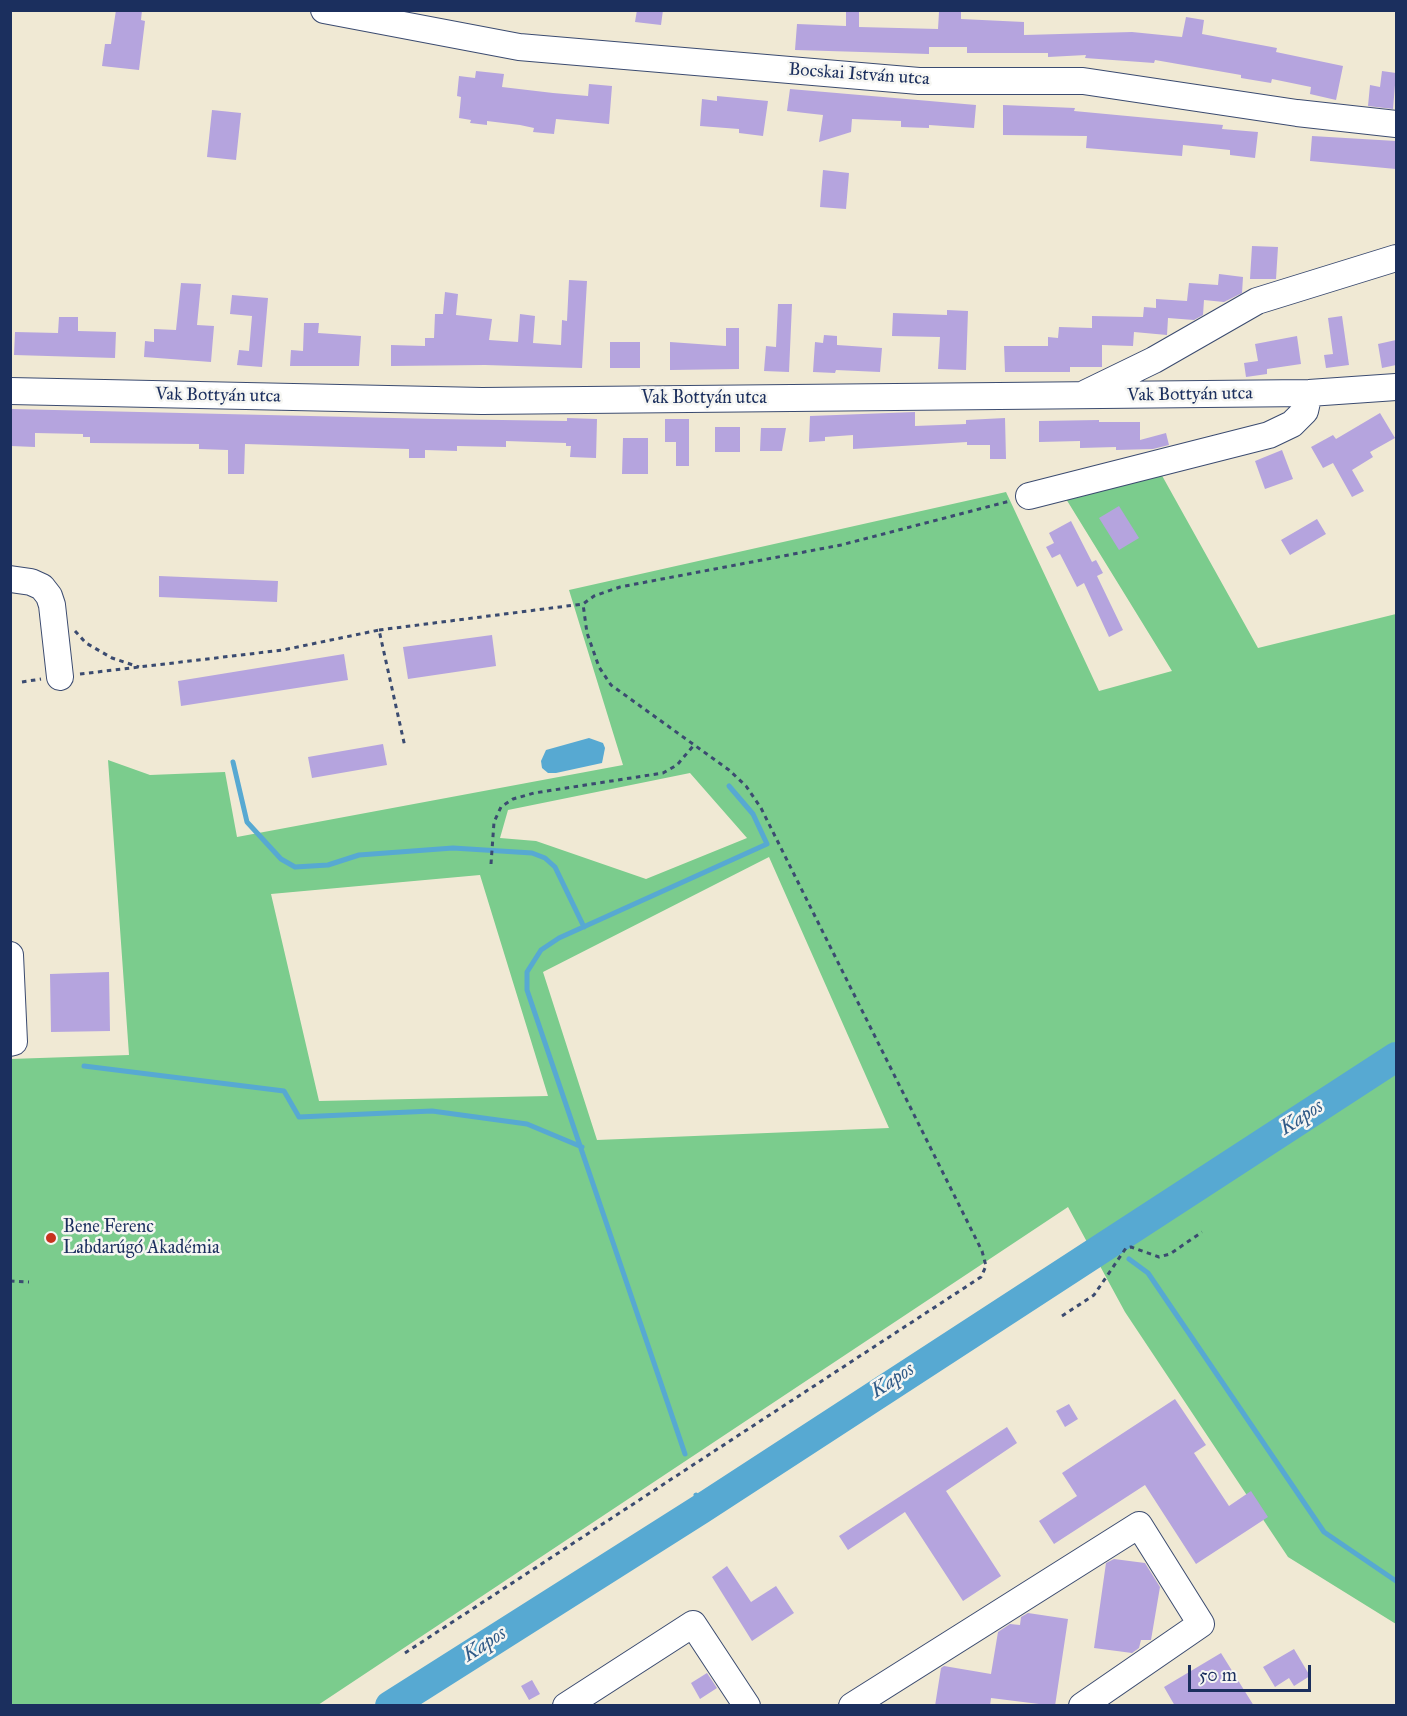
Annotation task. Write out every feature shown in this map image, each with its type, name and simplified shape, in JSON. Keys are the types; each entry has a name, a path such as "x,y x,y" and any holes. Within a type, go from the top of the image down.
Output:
{"street":[{"name":"Bocskai István utca","path":"324,10 519,47 919,81 1083,81 1297,113 1396,124"},
{"path":"1077,397 1154,360 1257,301 1396,258"},
{"name":"Vak Bottyán utca","path":"10,392 482,401 1077,397 1309,393 1396,387"},
{"path":"1029,496 1269,435 1292,424 1305,411 1309,393"},
{"path":"10,579 37,585 49,596 60,677"},
{"path":"10,955 14,1042 10,1042"},
{"path":"852,1706 1139,1525 1201,1624 1082,1706"},
{"path":"566,1706 693,1624 747,1706"}],"path":[{"path":"22,682 284,650 379,630 583,604 594,596 620,587 841,544 1029,496"},
{"path":"405,1653 981,1278 986,1266 982,1251 761,808 746,786 611,685 599,668 587,633 583,604"},
{"path":"73,628 86,643 112,658 141,668"},
{"path":"379,630 405,747"},
{"path":"491,864 494,822 501,807 513,799 534,793 663,773 677,765 694,745"},
{"path":"1062,1316 1094,1295 1126,1248 1131,1247 1159,1257 1170,1254 1202,1232"},
{"path":"10,1281 29,1282"}],"green space":[{"path":"1160,472 1258,648 1396,614 1396,1624 1288,1557 1125,1312 1068,1207 318,1705 11,1705 10,1059 129,1055 108,760 150,775 225,772 237,837 623,765 569,590 1006,492 1099,691 1172,671 1063,494","holes":["690,773 747,838 646,879 536,841 500,838 508,810","769,857 889,1128 597,1140 543,972","480,875 548,1096 319,1101 271,894"]}],"water":[{"path":"589,738 603,743 605,748 602,763 556,773 548,773 542,768 541,761 546,750"}],"building":[{"path":"116,10 142,10 141,20 145,21 139,70 102,66 105,44 111,44"},
{"path":"637,10 663,10 661,25 635,22"},
{"path":"846,10 859,10 859,27 938,29 939,12 961,12 961,19 1024,22 1024,35 1132,32 1182,37 1186,17 1204,20 1202,34 1277,48 1276,52 1343,66 1336,100 1310,94 1311,87 1272,79 1271,83 1241,78 1241,75 1155,60 1154,63 1085,58 1086,55 1048,57 1048,53 967,53 967,47 929,47 929,54 795,50 797,24 846,26"},
{"path":"476,71 504,74 502,87 553,93 588,96 589,84 612,86 609,124 556,119 554,134 533,132 534,128 520,125 487,121 487,125 470,123 471,120 459,118 461,97 457,96 459,76 475,78"},
{"path":"1382,71 1396,73 1393,109 1368,106 1370,85 1380,87"},
{"path":"790,89 976,105 974,128 929,125 929,128 901,127 901,121 852,119 851,132 819,142 823,115 787,111"},
{"path":"717,96 768,101 763,136 739,133 739,129 700,126 702,99 717,101"},
{"path":"1003,105 1075,108 1074,111 1223,125 1222,129 1258,132 1255,158 1230,155 1230,150 1183,145 1182,156 1086,148 1087,136 1003,135"},
{"path":"212,110 241,113 236,160 207,157"},
{"path":"1312,136 1396,141 1396,169 1310,161"},
{"path":"823,170 849,173 846,209 820,207"},
{"path":"1252,246 1278,247 1276,279 1250,279"},
{"path":"1219,274 1243,277 1242,293 1224,302 1204,300 1203,315 1194,320 1168,318 1167,335 1134,332 1133,346 1102,345 1102,367 1070,367 1070,372 1005,372 1004,346 1048,346 1048,337 1058,338 1059,327 1092,328 1092,316 1143,317 1144,307 1156,308 1156,299 1187,301 1189,283 1218,285"},
{"path":"569,280 587,281 582,368 485,365 391,366 391,345 425,346 425,338 434,338 435,314 443,314 445,292 458,294 456,315 492,319 489,340 518,342 520,314 535,316 533,343 561,345 562,320 567,321"},
{"path":"181,283 201,284 197,325 214,326 211,362 144,357 145,341 154,342 154,329 176,330"},
{"path":"232,295 268,298 262,367 237,365 239,350 249,351 252,316 230,314"},
{"path":"778,304 792,304 789,372 764,371 766,346 776,347"},
{"path":"947,310 968,311 966,370 938,369 940,337 892,336 893,313 947,315"},
{"path":"1342,316 1349,365 1326,368 1324,355 1333,354 1328,318"},
{"path":"59,317 78,317 78,331 116,332 115,358 14,355 15,332 58,333"},
{"path":"304,323 319,323 318,333 361,336 359,366 290,366 291,350 303,351"},
{"path":"726,328 739,328 739,369 670,370 670,342 726,346"},
{"path":"824,335 837,336 837,345 882,348 880,372 836,370 835,373 813,372 815,342 823,343"},
{"path":"1297,336 1301,364 1267,369 1267,374 1246,377 1244,363 1258,361 1255,344"},
{"path":"1396,340 1396,365 1382,368 1378,344"},
{"path":"610,342 640,342 640,368 610,368"},
{"path":"12,409 437,419 567,421 567,418 597,419 596,458 570,457 571,446 566,446 566,443 506,441 506,447 457,446 457,451 425,450 425,458 409,458 409,449 245,444 244,474 228,474 228,450 199,449 199,444 90,443 90,437 83,437 83,434 35,433 35,447 11,446"},
{"path":"915,412 915,426 966,424 966,420 1005,418 1006,459 990,459 990,445 967,445 967,442 853,449 853,435 825,437 825,441 809,442 810,416"},
{"path":"1380,413 1395,438 1370,452 1373,457 1352,470 1364,491 1352,497 1333,463 1323,468 1311,447 1333,435 1336,439"},
{"path":"665,419 689,419 689,466 676,466 676,442 665,442"},
{"path":"1099,420 1099,422 1140,422 1140,440 1166,433 1169,445 1153,449 1116,450 1116,447 1080,448 1080,441 1039,442 1039,421"},
{"path":"715,427 740,427 740,452 715,452"},
{"path":"761,428 786,428 782,451 760,451"},
{"path":"623,438 648,438 648,474 622,474"},
{"path":"1282,450 1293,479 1265,489 1255,461"},
{"path":"1119,506 1139,538 1119,550 1099,518"},
{"path":"1317,519 1326,534 1290,555 1281,540"},
{"path":"1071,521 1092,562 1096,560 1103,573 1097,576 1123,630 1109,637 1084,583 1077,587 1060,554 1052,558 1046,547 1054,543 1049,533"},
{"path":"159,576 278,581 277,602 159,597"},
{"path":"492,635 496,666 408,679 403,647"},
{"path":"344,654 348,680 181,706 178,681"},
{"path":"383,744 387,765 312,778 308,757"},
{"path":"109,972 110,1031 51,1032 50,974"},
{"path":"1175,1399 1206,1445 1194,1453 1229,1506 1251,1491 1268,1517 1196,1564 1145,1485 1054,1544 1039,1521 1077,1496 1062,1473"},
{"path":"1069,1404 1078,1419 1065,1427 1056,1411"},
{"path":"1007,1427 1017,1443 946,1491 1001,1576 963,1601 905,1512 848,1550 839,1536"},
{"path":"1114,1559 1145,1563 1160,1587 1151,1640 1141,1640 1139,1648 1132,1653 1094,1648 1106,1563"},
{"path":"727,1566 751,1602 776,1586 794,1613 752,1641 712,1577"},
{"path":"1028,1613 1068,1619 1055,1706 991,1698 990,1706 935,1706 941,1668 944,1666 991,1674 998,1632 1010,1624 1020,1625 1021,1617"},
{"path":"1294,1649 1310,1676 1294,1686 1289,1678 1275,1687 1263,1667"},
{"path":"1221,1653 1254,1706 1175,1706 1164,1687"},
{"path":"707,1673 717,1688 700,1699 691,1683"},
{"path":"532,1680 540,1694 529,1700 521,1686"}],"waterway":[{"path":"233,762 247,822 281,859 295,867 328,865 359,855 453,848 532,853 545,858 555,867 584,927"},
{"path":"685,1454 527,990 527,972 541,950 559,938 767,844 753,814 729,786"},
{"name":"Kapos","path":"390,1706 701,1509 1396,1057"},
{"path":"84,1066 284,1091 299,1117 432,1111 527,1124 582,1147"},
{"name":"Kapos","path":"1110,1242 1115,1250"},
{"path":"1129,1259 1148,1273 1324,1532 1396,1581"},
{"path":"696,1495 701,1509"}],"place":[{"name":"Bene Ferenc Labdarúgó Akadémia","path":"51,1238"}]}
